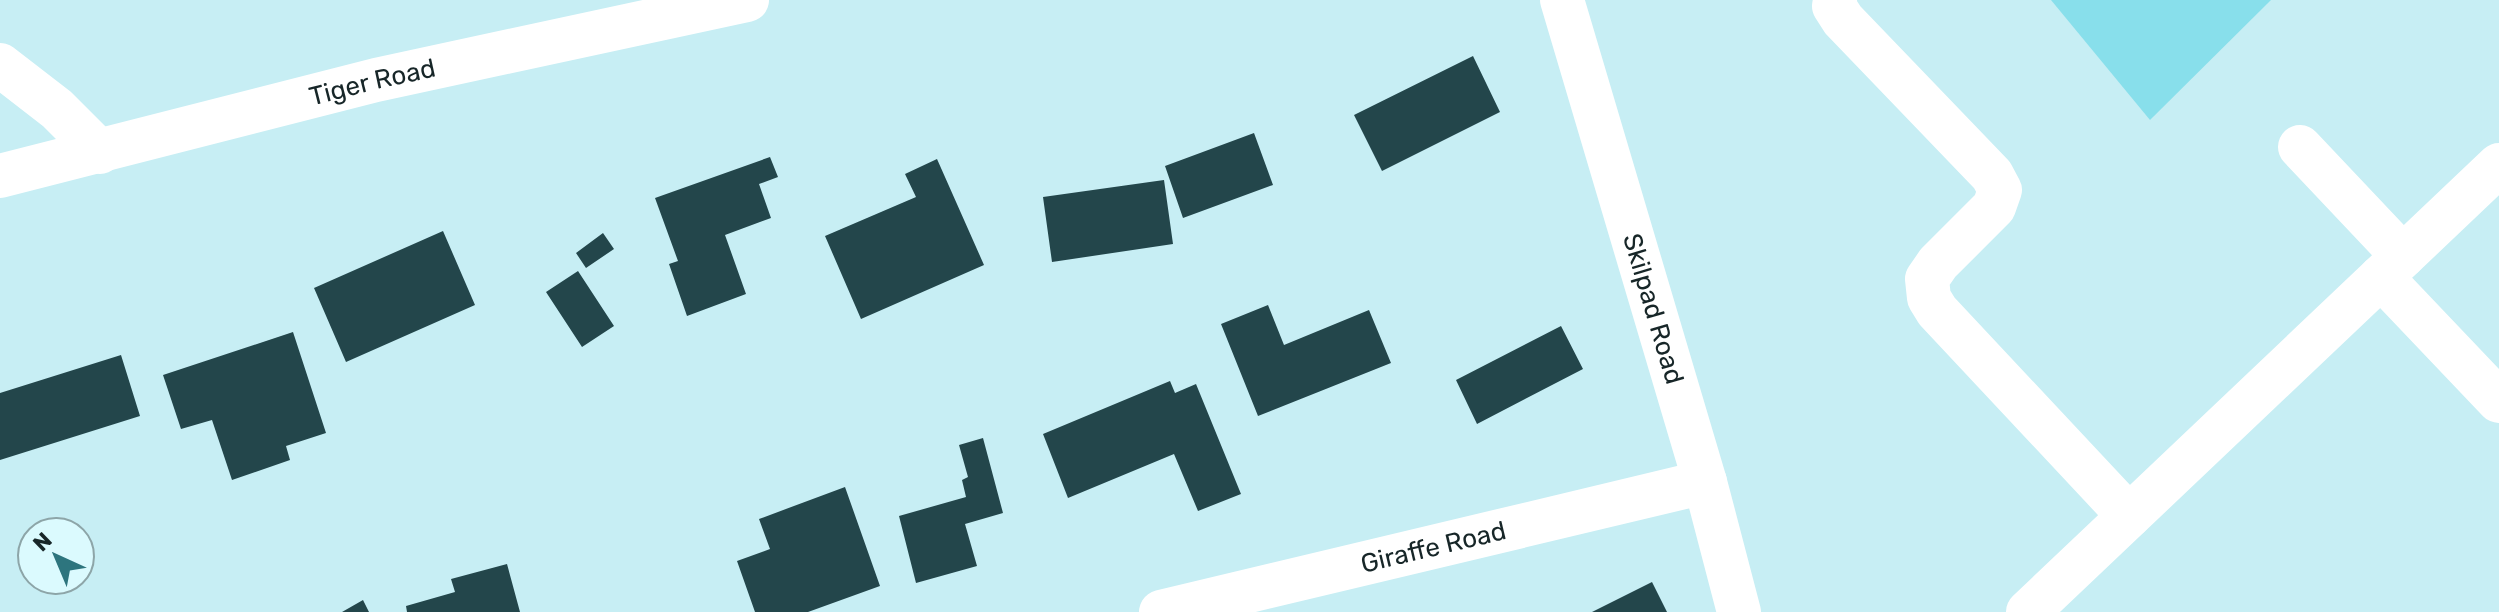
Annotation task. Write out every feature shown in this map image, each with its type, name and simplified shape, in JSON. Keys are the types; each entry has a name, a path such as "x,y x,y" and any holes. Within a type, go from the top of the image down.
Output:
{"street":[{"name":"Tiger Road","path":"0,176 376,80 747,0"},
{"path":"1835,0 1834,6 1843,20 1992,175 2000,190 1994,207 1938,263 1927,279 1929,298 1937,311 2129,516"},
{"name":"Skilpad Road","path":"1561,2 1705,482 1739,612"},
{"path":"0,65 57,109 100,152"},
{"path":"2300,147 2499,401"},
{"path":"2028,612 2499,165"},
{"name":"Giraffe Road","path":"1161,612 1705,482"}],"shaded area":[{"path":"2051,0 2271,0 2150,120"}],"building":[{"path":"1473,56 1500,112 1382,171 1354,115"},
{"path":"1254,133 1273,185 1183,218 1165,166"},
{"path":"770,157 778,177 759,184 771,218 725,235 746,294 687,316 669,264 678,261 655,198"},
{"path":"937,159 984,265 861,319 825,236 916,197 905,174"},
{"path":"1164,180 1173,244 1052,262 1043,197"},
{"path":"443,231 475,305 346,362 314,288"},
{"path":"603,233 614,249 586,268 576,253"},
{"path":"578,271 614,326 582,347 546,292"},
{"path":"1268,305 1284,345 1369,310 1391,363 1258,416 1221,324"},
{"path":"1561,326 1583,369 1477,424 1456,380"},
{"path":"293,332 326,433 286,446 290,460 232,480 212,420 181,429 163,375"},
{"path":"121,355 140,416 0,460 0,393"},
{"path":"1170,381 1175,393 1196,384 1241,494 1198,511 1174,454 1068,498 1043,434"},
{"path":"983,438 1003,513 965,524 977,566 916,583 899,516 966,497 962,480 968,477 959,445"},
{"path":"845,487 880,586 808,612 755,612 737,561 770,549 759,519"},
{"path":"507,564 520,612 407,612 406,606 455,592 451,579"},
{"path":"1652,582 1667,612 1592,612"},
{"path":"363,600 369,612 342,612"}]}
